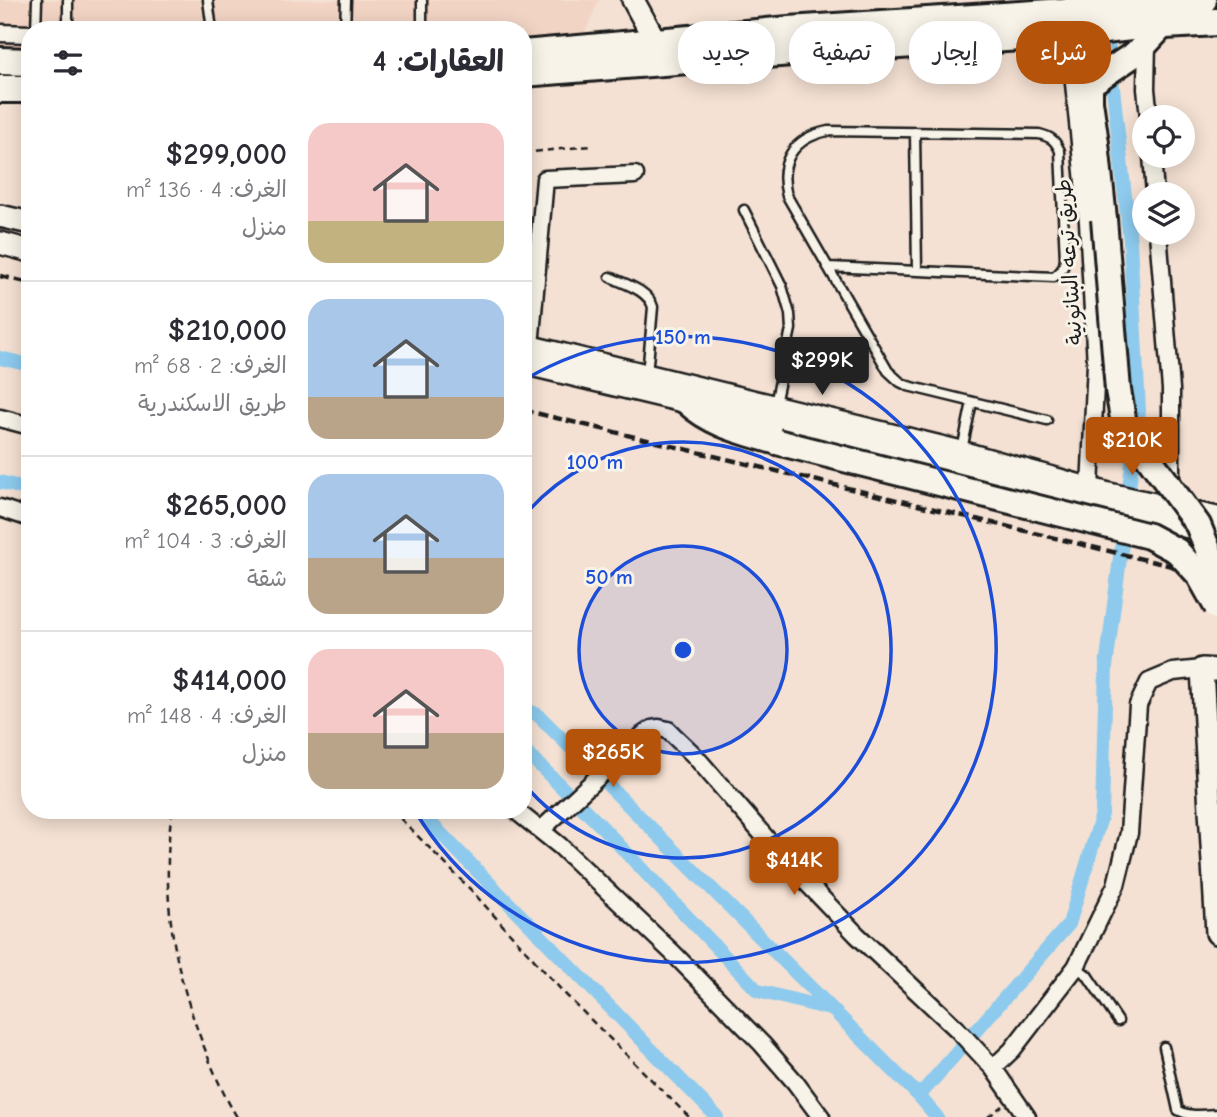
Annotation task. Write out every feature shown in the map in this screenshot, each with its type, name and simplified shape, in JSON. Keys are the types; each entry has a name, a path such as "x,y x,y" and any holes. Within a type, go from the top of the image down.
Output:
{"highway":[{"path":"1140,22 1203,0"},
{"path":"532,72 789,30 1063,12 1071,21"},
{"path":"1111,24 1217,22"},
{"path":"532,54 662,52"},
{"path":"0,61 21,62"},
{"path":"0,89 21,89"}],"main road":[{"path":"633,0 662,52"},
{"path":"1140,22 1090,84 1118,390 1124,424 1198,526 1214,564 1217,598"},
{"path":"0,216 21,221"},
{"path":"0,243 21,249"},
{"path":"532,352 647,375 961,452 1217,534"},
{"path":"532,353 687,402 1102,497"},
{"path":"687,402 720,424 778,442 1149,536 1177,551 1199,575 1217,607"},
{"path":"1144,509 1171,508 1217,518"},
{"path":"1210,669 1217,933"}],"street":[{"path":"1140,22 1148,105"},
{"path":"0,33 21,34"},
{"name":"طريق ترعه البتانونية","path":"1079,84 1102,497"},
{"path":"532,291 545,179 635,175"},
{"path":"1159,245 1171,389 1171,508"},
{"path":"0,418 21,424"},
{"path":"0,508 21,514"},
{"path":"993,1068 1012,1049 1076,967 1116,885 1129,833 1139,705 1149,682 1173,672 1210,669"},
{"path":"541,831 643,735 652,729 668,730 694,755 783,859 857,935 957,1029 993,1068 1027,1117"},
{"path":"526,819 560,846 673,953 734,1015 795,1083 821,1117"}],"lane":[{"path":"36,21 37,0"},
{"path":"68,0 68,21"},
{"path":"208,0 211,21"},
{"path":"345,21 346,0"},
{"path":"422,0 422,21"},
{"path":"828,267 1054,276 1065,266 1065,259 1060,151 1049,136 828,131 804,139 794,148 784,171 787,196 888,371 894,377 908,386 1047,420"},
{"path":"915,132 917,270"},
{"path":"744,210 782,286 790,314 791,329 775,407"},
{"path":"610,277 644,293 652,302 647,375"},
{"path":"961,452 972,402"},
{"path":"1076,967 1087,975 1118,1021"},
{"path":"1164,1047 1178,1110 1184,1115 1192,1116 1217,1114"}],"path":[{"path":"532,151 592,146"},
{"path":"171,819 167,885 174,946 193,1018 212,1068 237,1117"},
{"path":"400,819 470,889 565,994 689,1117"}],"shaded area":[{"path":"0,0 599,0 583,37 532,40 532,21 21,21 21,55 0,54"}],"waterway":[{"path":"919,1096 1069,924 1102,814 1106,667 1139,410 1130,241 1111,70"},
{"path":"0,358 21,363"},
{"path":"0,482 21,488"},
{"path":"532,712 538,715 937,1117"},
{"path":"532,758 602,827 758,991 830,1009"},
{"path":"427,819 717,1117"}],"railway":[{"path":"0,276 21,281"},
{"path":"532,412 1217,577"}]}
